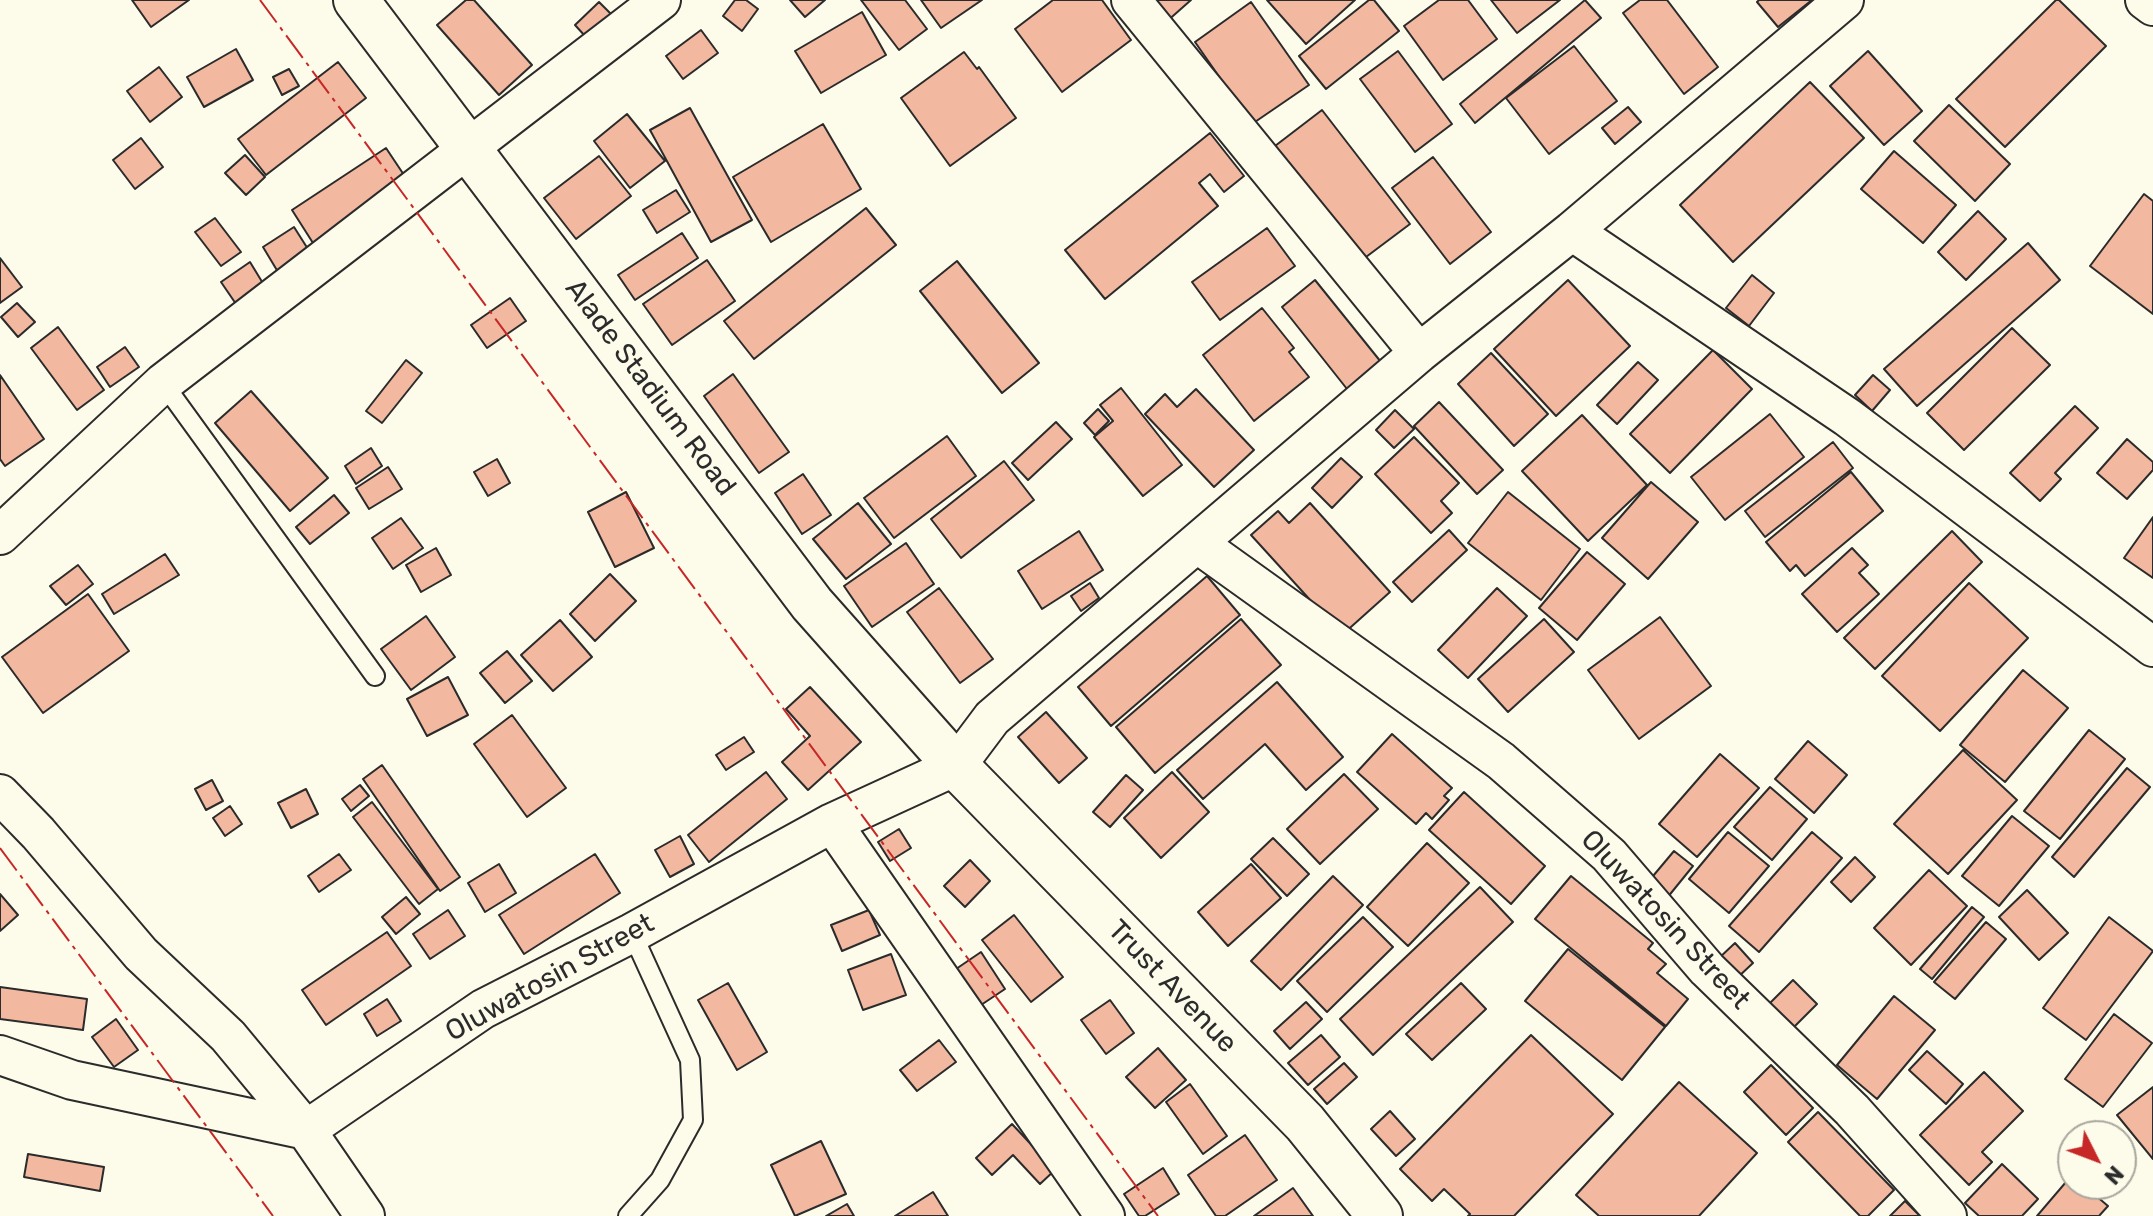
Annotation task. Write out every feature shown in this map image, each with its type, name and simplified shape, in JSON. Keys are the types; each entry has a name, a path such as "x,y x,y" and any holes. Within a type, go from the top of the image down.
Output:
{"street":[{"name":"Alade Stadium Road","path":"356,0 812,604 956,766"},
{"path":"0,535 163,383 661,0"},
{"path":"1131,0 1419,353"},
{"path":"956,766 992,718 1419,353 1572,231 1844,0"},
{"path":"2145,0 2153,6"},
{"path":"1572,231 1847,417 2153,647"},
{"name":"Oluwatosin Street","path":"1198,544 1501,761 1609,855 1707,969 1852,1110 1947,1216"},
{"name":"Oluwatosin Street","path":"306,1130 483,1009 632,933 832,823 956,766"},
{"name":"Trust Avenue","path":"956,766 1305,1123 1380,1216"},
{"path":"0,794 38,833 141,954 228,1036 306,1130 365,1216"},
{"path":"832,823 1105,1216"},
{"path":"0,1055 72,1080 306,1130"}],"lane":[{"path":"163,383 375,676"},
{"path":"628,1216 660,1180 693,1120 690,1060 632,933"}],"building":[{"path":"132,0 189,0 151,27"},
{"path":"466,0 474,0 532,65 499,95 437,25"},
{"path":"735,0 746,0 758,9 742,31 723,16"},
{"path":"790,0 825,0 805,17"},
{"path":"861,0 905,0 927,29 899,50"},
{"path":"921,0 982,0 941,28"},
{"path":"1053,0 1102,0 1131,40 1062,92 1015,29"},
{"path":"1144,0 1191,0 1165,23"},
{"path":"1267,0 1355,0 1306,44"},
{"path":"1369,0 1374,0 1399,31 1326,89 1299,56"},
{"path":"1439,0 1468,0 1497,39 1443,80 1404,26"},
{"path":"1491,0 1560,0 1517,33"},
{"path":"1585,0 1601,18 1475,123 1460,104"},
{"path":"1640,0 1667,0 1718,67 1684,94 1623,13"},
{"path":"1812,0 1778,27 1757,2"},
{"path":"2056,0 2106,46 2005,147 1956,99"},
{"path":"599,2 620,23 595,47 575,25"},
{"path":"1251,2 1309,85 1252,124 1195,42"},
{"path":"862,12 886,55 821,93 795,51"},
{"path":"701,30 718,53 683,79 666,56"},
{"path":"1574,46 1617,101 1549,154 1506,98"},
{"path":"236,49 253,80 204,107 187,77"},
{"path":"1398,51 1452,124 1415,152 1360,79"},
{"path":"1868,51 1922,111 1884,145 1830,86"},
{"path":"964,52 977,69 979,67 1016,118 950,166 901,98"},
{"path":"338,62 366,98 266,175 238,139"},
{"path":"159,67 182,97 150,122 127,91"},
{"path":"289,69 299,86 282,95 273,77"},
{"path":"1810,82 1864,138 1733,262 1680,205"},
{"path":"1949,105 2010,164 1975,201 1914,141"},
{"path":"1628,107 1641,122 1615,144 1602,128"},
{"path":"690,108 752,220 711,242 650,130"},
{"path":"1322,110 1410,224 1362,260 1275,146"},
{"path":"627,114 665,161 630,188 594,141"},
{"path":"823,124 861,189 771,242 733,177"},
{"path":"1210,133 1244,176 1224,192 1210,174 1199,183 1218,206 1105,299 1065,250"},
{"path":"141,138 163,167 135,189 113,160"},
{"path":"386,148 408,181 313,243 292,210"},
{"path":"1894,151 1956,205 1923,243 1861,189"},
{"path":"245,155 265,177 246,195 225,173"},
{"path":"599,156 631,196 576,239 544,198"},
{"path":"1433,157 1491,232 1450,264 1392,188"},
{"path":"676,190 690,212 657,233 643,210"},
{"path":"2144,194 2153,201 2153,314 2090,266"},
{"path":"866,208 896,245 754,359 724,321"},
{"path":"1978,211 2006,239 1966,280 1938,252"},
{"path":"215,218 241,252 221,266 195,232"},
{"path":"294,227 313,257 281,277 263,247"},
{"path":"1267,228 1295,266 1220,320 1192,282"},
{"path":"682,233 698,258 635,300 618,275"},
{"path":"2028,243 2060,280 1917,406 1884,369"},
{"path":"0,258 22,287 0,303"},
{"path":"707,260 735,301 672,345 643,304"},
{"path":"957,261 1039,363 1002,393 920,291"},
{"path":"250,262 264,285 236,304 221,282"},
{"path":"1752,275 1774,293 1749,326 1726,308"},
{"path":"1315,280 1381,362 1347,389 1282,307"},
{"path":"1568,280 1630,346 1556,416 1494,349"},
{"path":"510,298 526,321 487,348 471,325"},
{"path":"17,303 35,322 18,337 1,317"},
{"path":"1262,308 1294,348 1289,352 1309,377 1254,421 1203,355"},
{"path":"58,327 104,390 77,410 31,348"},
{"path":"2012,328 2050,365 1964,450 1927,413"},
{"path":"125,347 139,367 110,387 97,367"},
{"path":"1713,350 1752,389 1670,473 1630,434"},
{"path":"1491,353 1548,414 1514,446 1458,384"},
{"path":"406,360 422,373 382,423 366,411"},
{"path":"1638,362 1658,380 1617,424 1597,405"},
{"path":"733,374 789,452 759,473 704,396"},
{"path":"0,375 44,439 5,466 0,459"},
{"path":"1873,375 1890,390 1872,411 1855,395"},
{"path":"1121,388 1182,465 1143,496 1094,437 1113,421 1100,405"},
{"path":"1196,389 1254,450 1214,487 1145,414 1165,394 1177,407"},
{"path":"251,391 328,478 290,511 215,423"},
{"path":"1439,402 1503,470 1477,494 1414,426"},
{"path":"2075,406 2098,428 2055,473 2061,479 2040,501 2010,473"},
{"path":"1098,409 1109,421 1095,435 1084,423"},
{"path":"1395,410 1414,429 1394,448 1376,430"},
{"path":"1770,414 1804,457 1725,520 1691,477"},
{"path":"1582,415 1647,485 1588,541 1522,471"},
{"path":"1056,422 1072,439 1028,480 1012,463"},
{"path":"947,436 976,476 894,538 864,498"},
{"path":"1414,437 1459,483 1441,501 1452,513 1431,533 1375,474"},
{"path":"2127,439 2153,462 2153,470 2127,499 2097,473"},
{"path":"1833,442 1853,468 1765,537 1745,511"},
{"path":"371,448 382,466 356,484 345,466"},
{"path":"1341,458 1362,477 1332,508 1312,488"},
{"path":"497,459 510,483 488,496 474,472"},
{"path":"1004,461 1034,500 961,558 931,519"},
{"path":"388,467 402,489 369,509 356,488"},
{"path":"1851,472 1883,511 1805,576 1796,565 1790,571 1766,542"},
{"path":"803,474 831,515 802,534 775,493"},
{"path":"1651,482 1698,522 1648,579 1602,538"},
{"path":"626,492 654,548 615,567 588,512"},
{"path":"1508,492 1580,549 1541,600 1468,543"},
{"path":"334,495 349,513 310,544 296,527"},
{"path":"858,503 891,544 846,579 813,539"},
{"path":"1310,503 1390,592 1342,635 1251,535 1278,511 1289,523"},
{"path":"2153,517 2153,578 2124,558"},
{"path":"401,518 423,548 393,569 372,538"},
{"path":"1449,530 1467,550 1412,602 1393,582"},
{"path":"1079,531 1103,570 1042,609 1018,571"},
{"path":"1952,531 1982,562 1875,669 1844,638"},
{"path":"906,543 934,584 872,627 844,586"},
{"path":"436,548 451,575 421,592 406,565"},
{"path":"1852,548 1868,565 1859,573 1879,594 1837,632 1802,594"},
{"path":"1587,552 1625,584 1577,640 1539,608"},
{"path":"165,554 179,575 114,614 102,594"},
{"path":"78,565 93,584 66,605 50,586"},
{"path":"610,574 636,601 595,641 570,614"},
{"path":"1207,576 1240,615 1111,726 1078,687"},
{"path":"1090,583 1099,598 1081,611 1071,596"},
{"path":"1969,583 2028,638 1940,731 1882,676"},
{"path":"939,588 993,659 960,683 907,612"},
{"path":"1497,588 1527,616 1468,678 1438,650"},
{"path":"88,594 129,651 43,713 2,657"},
{"path":"426,616 455,657 411,690 381,649"},
{"path":"1660,617 1711,686 1639,739 1588,670"},
{"path":"1241,619 1281,665 1155,773 1116,727"},
{"path":"1544,619 1574,652 1508,712 1478,679"},
{"path":"560,620 592,657 553,691 521,655"},
{"path":"507,651 532,681 505,703 480,673"},
{"path":"2023,670 2068,708 2005,782 1960,745"},
{"path":"448,677 468,715 427,736 407,699"},
{"path":"1277,682 1343,757 1306,790 1265,744 1203,799 1177,770"},
{"path":"810,687 861,742 808,790 782,762 810,736 786,709"},
{"path":"1046,712 1087,758 1059,783 1018,737"},
{"path":"512,715 566,788 527,817 474,744"},
{"path":"2089,730 2125,759 2060,839 2024,811"},
{"path":"1392,734 1452,788 1444,796 1449,800 1432,819 1426,813 1416,824 1357,772"},
{"path":"744,737 754,752 726,770 716,755"},
{"path":"1808,741 1847,775 1814,813 1775,779"},
{"path":"1963,750 2017,800 1948,874 1894,824"},
{"path":"1720,754 1759,788 1697,857 1659,824"},
{"path":"382,765 460,877 440,891 363,779"},
{"path":"2127,768 2150,787 2074,877 2052,857"},
{"path":"766,772 787,799 709,862 688,835"},
{"path":"1172,772 1209,812 1161,858 1124,818"},
{"path":"1344,774 1378,809 1320,864 1287,829"},
{"path":"1126,775 1143,790 1110,827 1093,812"},
{"path":"212,780 223,801 206,810 195,789"},
{"path":"360,785 369,796 351,811 342,799"},
{"path":"1770,787 1807,819 1772,860 1734,827"},
{"path":"306,789 318,814 291,828 278,803"},
{"path":"1464,792 1545,866 1511,904 1429,830"},
{"path":"372,802 438,889 419,904 353,817"},
{"path":"230,806 242,824 225,836 213,818"},
{"path":"2012,816 2049,846 1999,906 1962,876"},
{"path":"899,829 911,848 890,861 878,842"},
{"path":"1728,832 1769,866 1729,913 1689,879"},
{"path":"1812,832 1842,858 1759,952 1729,926"},
{"path":"680,836 694,864 670,877 655,850"},
{"path":"1273,838 1309,874 1287,896 1251,859"},
{"path":"1427,843 1469,883 1408,946 1367,907"},
{"path":"1674,851 1693,866 1667,898 1648,882"},
{"path":"339,854 351,870 319,892 308,876"},
{"path":"595,854 620,893 524,954 499,915"},
{"path":"1855,857 1875,877 1851,902 1831,882"},
{"path":"970,860 990,881 965,907 944,886"},
{"path":"499,864 516,893 485,912 468,883"},
{"path":"1251,864 1281,898 1228,946 1198,912"},
{"path":"1929,870 1967,906 1911,965 1874,928"},
{"path":"1333,876 1363,905 1281,990 1251,961"},
{"path":"1571,876 1653,943 1648,949 1666,964 1657,973 1688,999 1666,1026 1535,919"},
{"path":"1480,887 1513,922 1373,1055 1340,1019"},
{"path":"2027,890 2068,933 2039,960 1999,917"},
{"path":"0,894 18,915 0,931"},
{"path":"406,897 420,914 396,934 382,917"},
{"path":"1972,907 1984,917 1932,979 1920,969"},
{"path":"448,910 465,936 430,959 413,934"},
{"path":"869,910 880,935 842,951 831,925"},
{"path":"1014,915 1063,977 1031,1002 982,940"},
{"path":"1363,917 1393,947 1327,1012 1297,981"},
{"path":"2109,917 2153,951 2086,1040 2043,1008"},
{"path":"1986,922 2006,939 1955,999 1934,982"},
{"path":"387,932 411,966 326,1025 302,990"},
{"path":"1735,943 1753,963 1736,979 1718,959"},
{"path":"1568,949 1665,1027 1622,1080 1525,1001"},
{"path":"981,952 1005,989 981,1005 956,969"},
{"path":"891,954 906,995 863,1010 848,970"},
{"path":"1793,980 1817,1004 1789,1032 1765,1008"},
{"path":"728,983 767,1052 737,1070 698,1000"},
{"path":"1461,983 1486,1009 1432,1060 1406,1034"},
{"path":"0,987 87,999 83,1030 0,1019"},
{"path":"1894,996 1935,1030 1877,1099 1837,1065"},
{"path":"387,999 401,1021 377,1036 364,1014"},
{"path":"1110,1000 1134,1033 1106,1054 1081,1020"},
{"path":"1306,1002 1322,1019 1290,1049 1274,1031"},
{"path":"2114,1014 2152,1043 2103,1107 2065,1079"},
{"path":"116,1019 138,1050 114,1067 92,1037"},
{"path":"1321,1035 1340,1057 1308,1085 1288,1063"},
{"path":"1531,1035 1613,1114 1514,1216 1468,1216 1470,1214 1444,1189 1432,1201 1400,1169"},
{"path":"939,1040 956,1062 917,1091 900,1070"},
{"path":"1158,1048 1186,1080 1155,1108 1126,1077"},
{"path":"1927,1051 1963,1084 1946,1104 1909,1070"},
{"path":"1344,1063 1357,1077 1327,1104 1314,1089"},
{"path":"1771,1065 1813,1108 1786,1135 1744,1092"},
{"path":"1984,1072 2023,1111 1982,1152 1992,1162 1969,1185 1920,1135"},
{"path":"1679,1082 1757,1153 1699,1216 1599,1216 1576,1195"},
{"path":"1190,1084 1227,1136 1203,1154 1166,1102"},
{"path":"2153,1087 2153,1159 2137,1139 2137,1120 2121,1120 2117,1115"},
{"path":"1390,1111 1415,1139 1396,1156 1371,1129"},
{"path":"1818,1112 1894,1190 1868,1216 1860,1216 1788,1142"},
{"path":"1012,1124 1055,1170 1040,1184 1013,1155 992,1175 976,1158"},
{"path":"1245,1135 1277,1180 1225,1216 1216,1216 1188,1175"},
{"path":"821,1141 846,1194 795,1216 771,1165"},
{"path":"28,1154 104,1167 100,1191 24,1177"},
{"path":"2002,1164 2038,1199 2022,1216 1979,1216 1965,1203"},
{"path":"1163,1168 1179,1194 1145,1216 1139,1216 1124,1194"},
{"path":"1293,1188 1313,1216 1254,1216"},
{"path":"933,1192 948,1216 895,1216"},
{"path":"2057,1193 2057,1200 2101,1200 2108,1206 2099,1216 2037,1216"},
{"path":"1905,1201 1920,1216 1890,1216"},
{"path":"847,1204 854,1216 826,1216"}],"power":[{"path":"260,0 1158,1216"},
{"path":"0,848 273,1216"}]}
